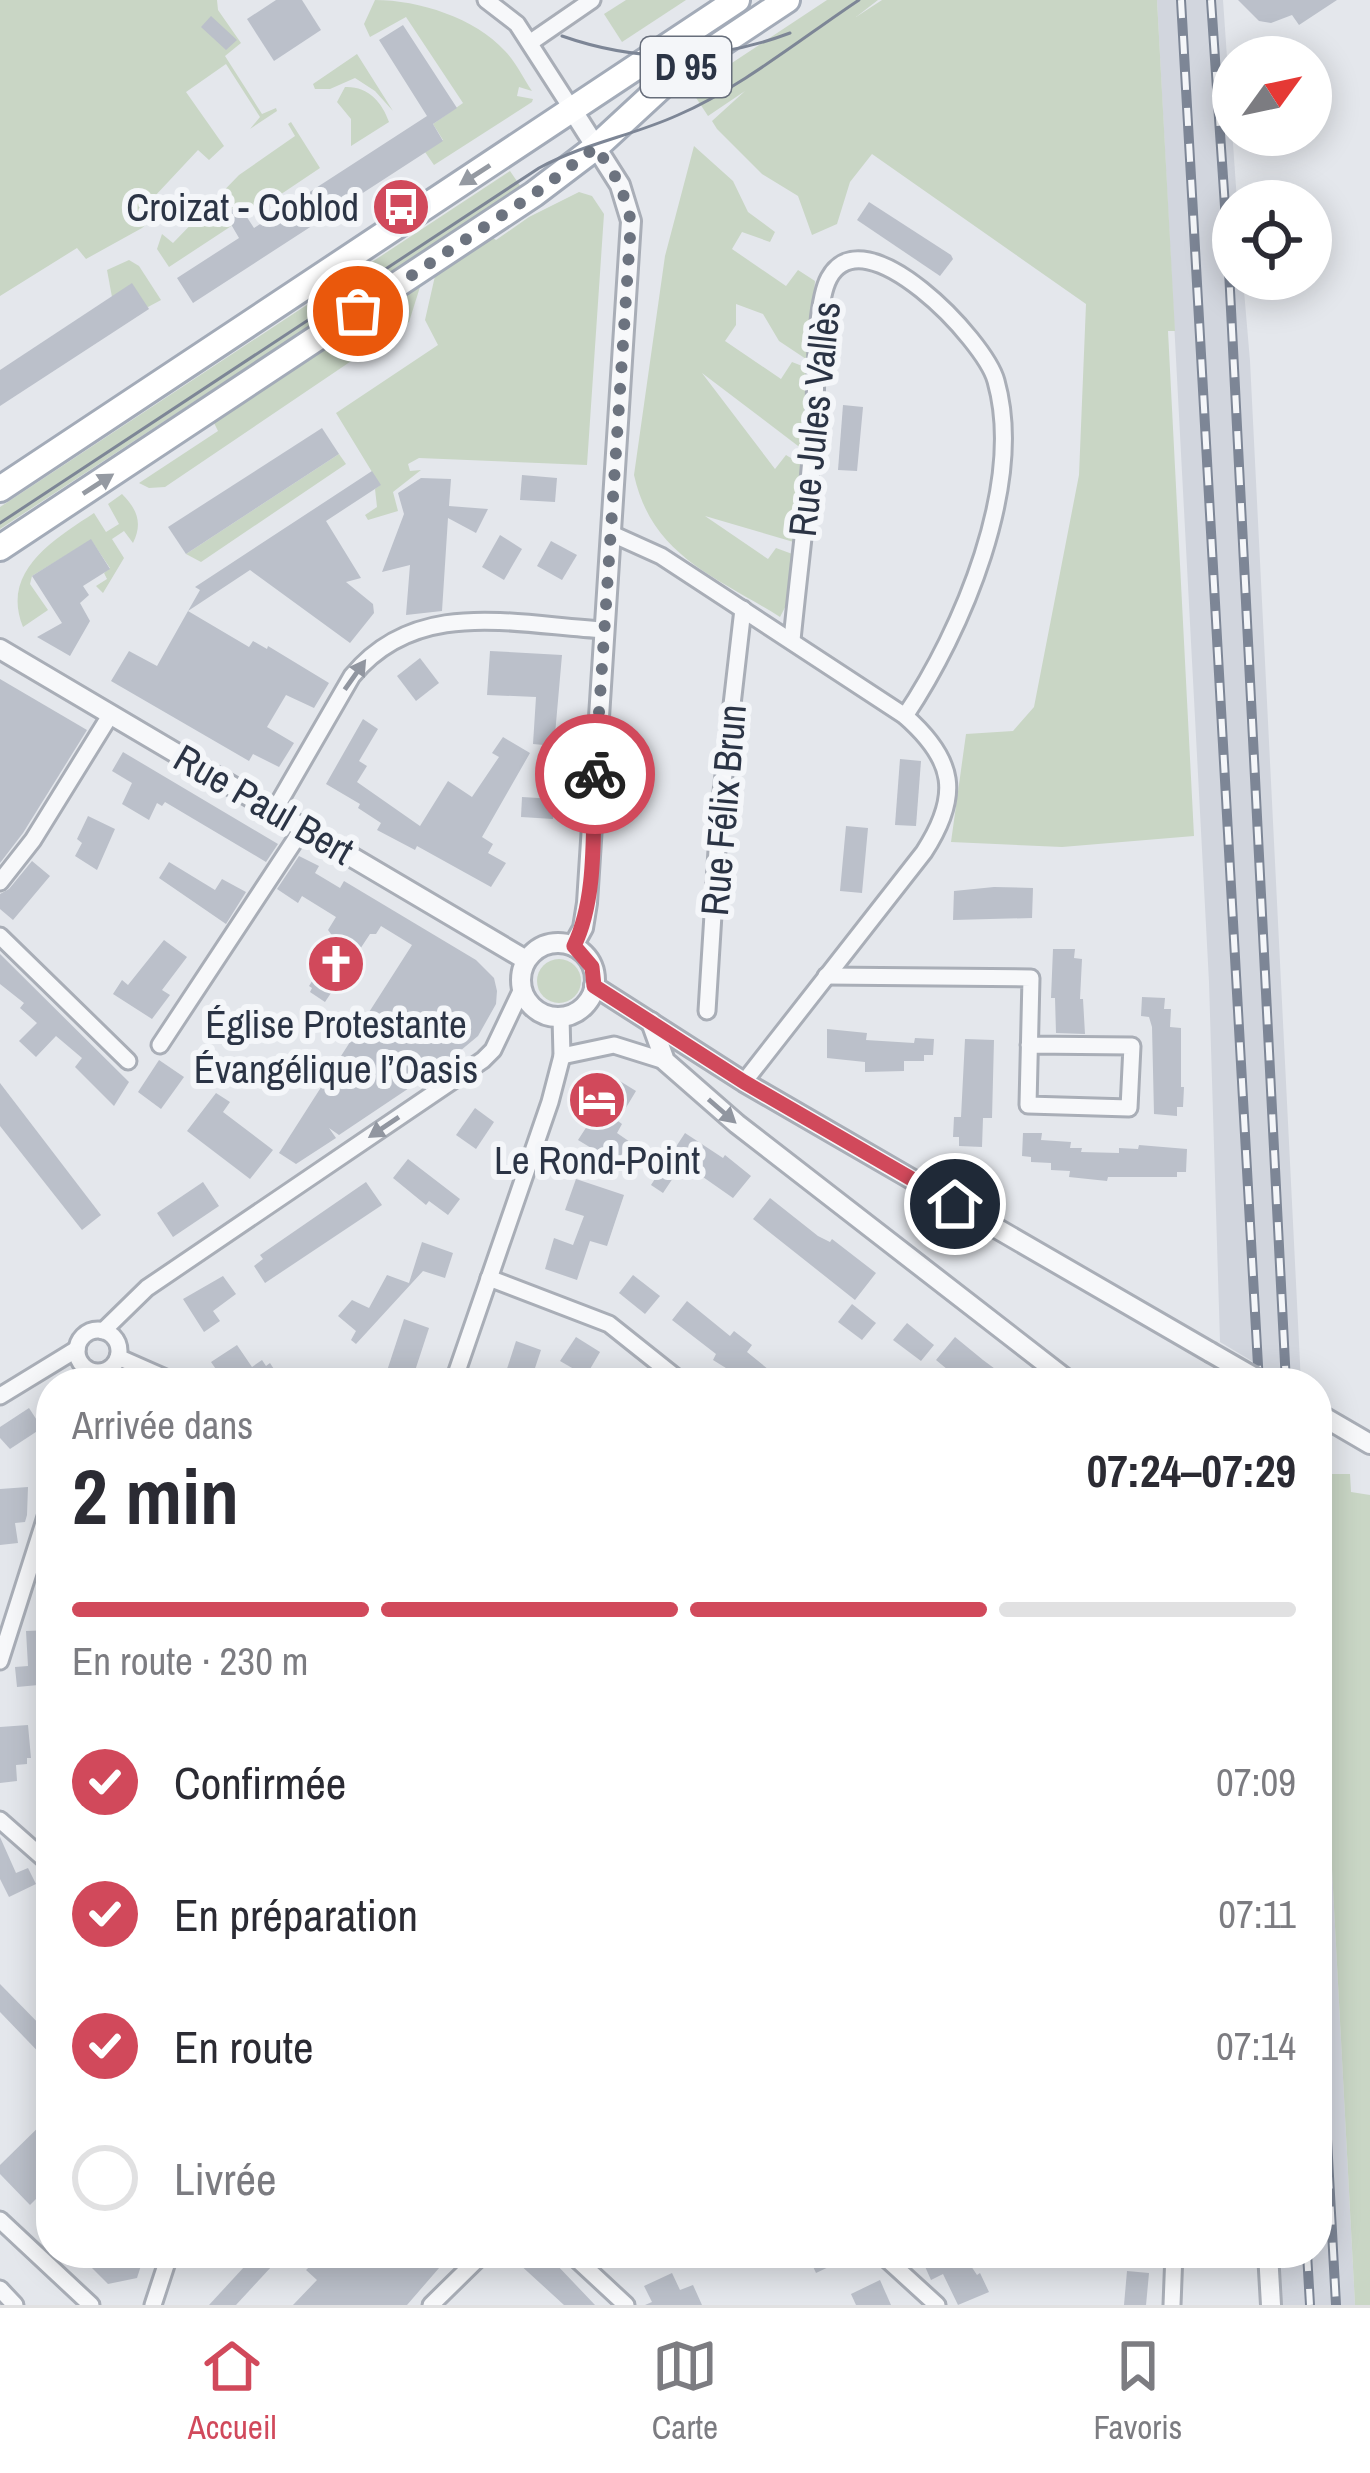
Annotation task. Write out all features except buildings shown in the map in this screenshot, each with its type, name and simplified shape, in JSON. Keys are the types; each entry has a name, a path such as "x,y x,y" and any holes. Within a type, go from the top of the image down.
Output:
{"main road":[{"name":"D 95","path":"0,489 737,0"},
{"name":"D 95","path":"0,548 534,194 596,147 674,75 787,0"}],"street":[{"path":"486,0 518,24 531,42 620,184 631,221 587,903 574,946"},
{"path":"531,42 592,0"},
{"name":"Rue Jules Vallès","path":"792,640 823,294 836,268 866,258 936,302 970,334 996,377 1004,430 990,528 966,599 937,669 905,716"},
{"path":"610,533 661,556 905,716 939,751 946,768 945,814 925,852 744,1082"},
{"name":"Rue Félix Brun","path":"707,1011 719,818 743,609"},
{"path":"274,811 352,676 367,658 401,636 445,621 604,630"},
{"name":"Rue Paul Bert","path":"0,650 526,960"},
{"path":"0,882 33,840 110,714"},
{"path":"160,1045 303,828"},
{"path":"0,936 128,1061"},
{"path":"46,1368 77,1349 89,1332 104,1331 147,1288 483,1060 493,1050 522,989 526,960 542,946 574,946 592,967 594,986 583,1007 561,1017 541,1013 522,989"},
{"path":"826,976 1031,978 1029,1045 1028,1105 1129,1108 1132,1046 1029,1045"},
{"path":"594,986 744,1082 1238,1368"},
{"path":"458,1368 530,1165 562,1057 561,1017"},
{"path":"651,1022 665,1061"},
{"path":"562,1057 614,1045 665,1061 737,1124 1052,1368"},
{"path":"489,1278 609,1324 664,1368"},
{"path":"104,1331 117,1343 118,1357 108,1368"},
{"path":"77,1349 83,1368"},
{"path":"118,1357 143,1368"},
{"path":"0,1396 36,1374"},
{"path":"1332,1422 1370,1444"},
{"path":"0,1661 36,1548"},
{"path":"0,1820 36,1852"},
{"path":"0,2220 36,2254"},
{"path":"50,2268 88,2304"},
{"path":"153,2305 165,2268"},
{"path":"444,2301 472,2268"},
{"path":"586,2268 626,2305"},
{"path":"896,2268 937,2305"},
{"path":"1172,2305 1173,2268"},
{"path":"1269,2268 1271,2305"},
{"path":"0,2289 15,2305"}],"shaded area":[{"path":"1157,0 1223,0 1226,36 1212,36 1212,156 1234,156 1236,180 1212,180 1212,300 1245,300 1250,361 1300,1368 1264,1368 1220,1342 1209,982"},
{"path":"1332,1869 1355,2305 1282,2305 1280,2268 1332,2268"}],"green space":[{"path":"0,0 217,0 218,10 241,43 225,56 262,114 277,111 250,129 260,117 226,64 186,92 224,146 209,160 198,150 140,212 149,222 142,228 86,259 77,248 0,296"},
{"path":"375,0 428,7 478,29 513,60 532,91 519,87 517,96 532,102 434,165 425,152 443,140 433,124 463,103 406,17 370,37 364,24"},
{"path":"626,0 686,0 622,42 604,14"},
{"path":"827,0 878,0 856,17 882,0 1157,0 1175,331 1168,331 1194,836 1062,847 951,842 966,734 1013,731 1034,707 1079,475 1086,304 872,154 850,182 837,224 812,235 798,196 762,174 717,129 712,121 745,91 708,116 691,90"},
{"path":"357,54 393,111 355,78 330,89 315,89 313,84"},
{"path":"345,87 373,97 389,122 351,146 351,119 337,102"},
{"path":"291,122 320,168 247,217 239,205 225,213 230,223 242,219 169,267 157,249 162,234 173,243 239,175 295,136"},
{"path":"694,146 733,181 748,212 775,232 770,242 742,232 732,249 786,286 798,270 815,281 809,361 779,341 763,314 736,304 736,325 725,341 781,379 792,362 810,369 806,452 702,373 775,469 786,455 804,466 797,543 705,516 768,559 776,548 795,555 793,592 780,617 671,545 655,526 634,475 665,256"},
{"path":"510,171 521,187 0,529 0,507"},
{"path":"579,192 592,196 604,214 587,465 419,458 408,464 410,471 421,470 393,492 398,511 368,520 365,515 377,507 375,489 380,485 336,413 438,345 425,320 435,276"},
{"path":"129,260 139,266 161,300 148,307 112,297 107,270"},
{"path":"420,287 409,322 165,487 139,483 218,431 214,423"},
{"path":"339,454 346,464 201,562 186,554"},
{"path":"122,494 135,511 138,529 133,543 124,531 112,539 124,558 103,593 96,586 107,579 104,573 110,568 91,540 32,576 30,584 48,610 23,627 19,589 35,559 94,513 106,532 119,524 108,504"},
{"path":"559,959 574,966 581,981 574,996 559,1003 544,996 537,981 544,966"},
{"path":"1332,1474 1350,1474 1351,1492 1370,1495 1370,2305 1355,2305 1332,1869"}],"tram line":[{"path":"0,523 539,168 701,104 859,0"},
{"path":"562,36 619,51 676,56 733,50 790,33"}],"railway":[{"path":"1181,0 1258,1368"},
{"path":"1211,0 1285,1368"},
{"path":"1332,2231 1336,2305"},
{"path":"1308,2268 1310,2305"}],"way so far":[{"path":"358,311 596,147 620,184 631,221 595,774"}],"place":[{"name":"Croizat - Coblod","path":"401,207"},
{"name":"Église Protestante Évangélique l’Oasis","path":"336,964"},
{"name":"Le Rond-Point","path":"597,1100"}],"route":[{"path":"595,774 587,903 574,946 592,967 594,986 744,1082 955,1204"}]}
